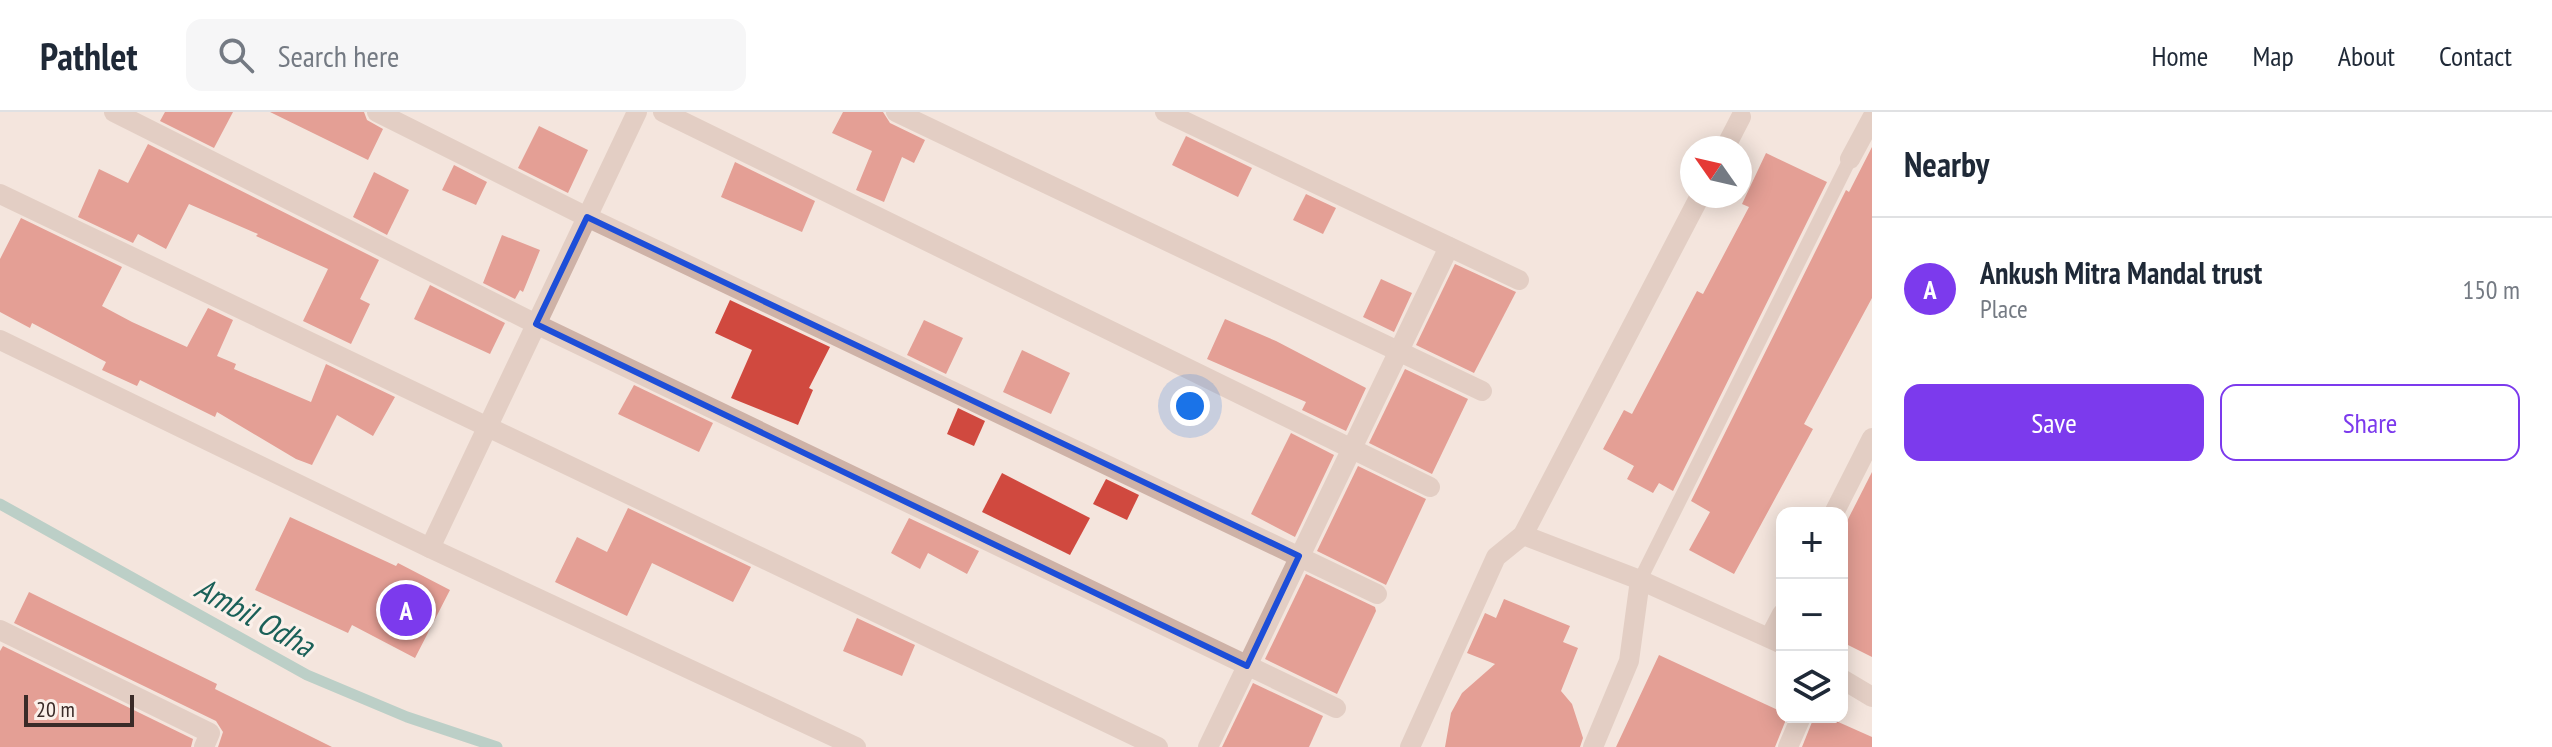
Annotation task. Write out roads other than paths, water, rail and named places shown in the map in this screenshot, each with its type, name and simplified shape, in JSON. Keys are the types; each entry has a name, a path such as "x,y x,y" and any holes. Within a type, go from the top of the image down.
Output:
{"street":[{"path":"114,112 536,324 1336,708"},
{"path":"377,112 587,217 1377,594"},
{"path":"430,548 637,112"},
{"path":"663,112 1430,487"},
{"path":"896,112 1482,391"},
{"path":"1165,112 1519,280"},
{"path":"1731,136 1741,117"},
{"path":"1850,159 1872,118"},
{"path":"0,194 1158,747"},
{"path":"1410,747 1496,557 1523,535 1694,208"},
{"path":"1208,747 1449,247"},
{"path":"0,340 430,548 856,747"},
{"path":"1837,507 1872,438"},
{"path":"1523,535 1640,580 1776,641"},
{"path":"1593,747 1629,661 1640,580"},
{"path":"0,630 210,733 204,747"},
{"path":"1848,683 1872,697"},
{"path":"1788,747 1798,723"}],"lane":[{"path":"1640,580 1850,159"}],"waterway":[{"name":"Ambil Odha","path":"0,504 307,675 407,717 497,747"}],"place":[{"name":"Ankush Mitra Mandal trust","path":"406,610"}]}
